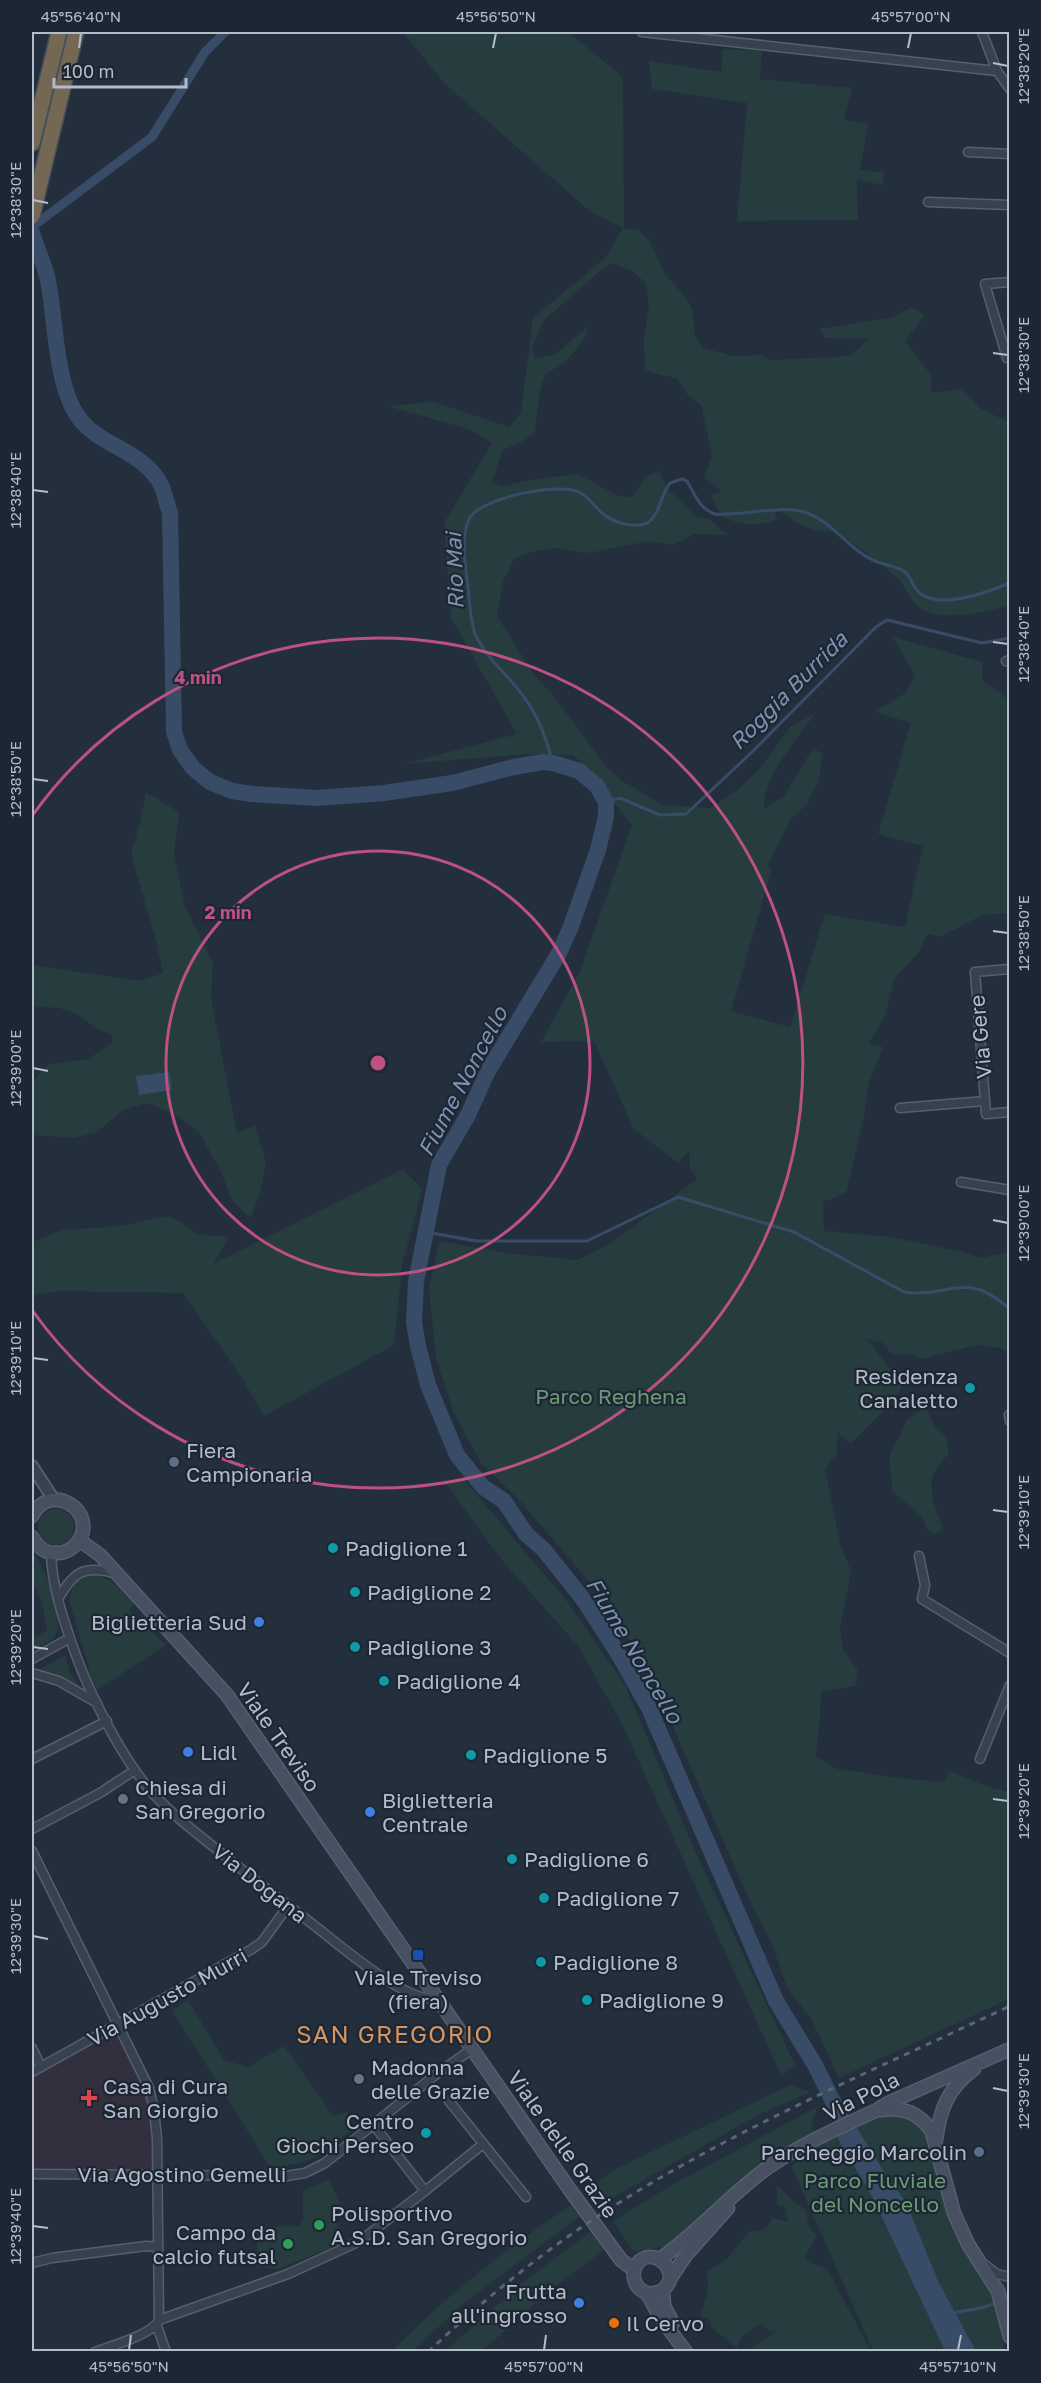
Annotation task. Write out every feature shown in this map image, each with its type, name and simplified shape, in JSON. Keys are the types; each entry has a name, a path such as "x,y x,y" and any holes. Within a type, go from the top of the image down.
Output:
{"highway":[{"path":"32,143 58,32"},
{"path":"32,216 76,32"}],"main road":[{"path":"32,1516 38,1507 54,1500 70,1503 76,1509 83,1524 80,1540 67,1551 51,1553 37,1545 32,1537"},
{"name":"Viale Treviso","path":"80,1540 100,1555 226,1695 422,1977"},
{"name":"Viale delle Grazie","path":"422,1977 621,2260 638,2265 633,2276 637,2287 646,2293 664,2323 686,2352"},
{"name":"Via Pola","path":"660,2259 679,2246 716,2210 760,2174 801,2147 888,2103 1010,2049"},
{"path":"936,2141 941,2110 950,2092 965,2075 987,2059"},
{"path":"872,2113 902,2109 916,2114 925,2121 936,2141 954,2213 975,2256 1000,2297 1010,2337"},
{"name":"Via Pola","path":"670,2279 686,2255 722,2216 739,2193"},
{"path":"638,2265 651,2257 660,2259 668,2267 670,2279 663,2290 658,2293 646,2293"},
{"path":"663,2290 664,2306 669,2318 694,2352"}],"street":[{"path":"642,32 997,71"},
{"path":"982,32 997,71 1010,89"},
{"path":"968,152 1010,154"},
{"path":"928,202 1010,205"},
{"path":"1010,282 985,284 1007,357 1010,357"},
{"name":"Via Gere","path":"1010,969 975,972 986,1114 1010,1112"},
{"name":"Via Gere","path":"900,1108 985,1101"},
{"path":"961,1182 1010,1190"},
{"path":"32,1466 54,1500"},
{"name":"Via Dogana","path":"51,1553 52,1575 58,1599 84,1677 135,1770 150,1790 178,1819 343,1948 407,1992 426,2000 436,1999"},
{"path":"919,1556 926,1585 922,1599 1010,1653"},
{"path":"58,1599 66,1584 76,1573 92,1570 116,1574"},
{"path":"32,1659 70,1638"},
{"path":"32,1673 59,1681 97,1703"},
{"path":"980,1759 1010,1684"},
{"path":"32,1759 107,1721"},
{"path":"32,1829 99,1793 135,1770"},
{"path":"32,1851 149,2088 154,2110 157,2175 158,2323 165,2352"},
{"name":"Via Augusto Murri","path":"32,2072 252,1949 262,1942 288,1906"},
{"path":"32,2048 41,2067"},
{"name":"Via Agostino Gemelli","path":"32,2174 262,2176 305,2173 324,2163 472,2049"},
{"path":"448,2100 526,2197"},
{"path":"373,2124 425,2191"},
{"path":"96,2352 148,2331 158,2323 288,2274 360,2241 483,2144"},
{"path":"32,2263 52,2258 146,2246 158,2247"},
{"path":"975,2256 993,2271 1010,2277"}],"shaded area":[{"name":"Casa di Cura San Giorgio","path":"111,2034 119,2038 145,2090 152,2136 152,2170 32,2170 32,2077"}],"green space":[{"name":"Parco Reghena","path":"403,32 568,32 623,77 624,228 638,230 649,240 665,274 686,298 693,311 695,336 703,348 734,356 761,355 771,360 850,356 869,339 825,338 820,329 893,317 912,307 925,315 905,341 931,375 931,393 962,389 981,409 1009,422 1009,605 961,615 935,614 924,610 915,604 901,583 889,571 836,531 811,529 775,508 776,520 762,524 741,523 721,516 711,496 721,490 704,478 712,455 701,405 687,394 677,378 645,369 644,339 649,305 646,283 632,271 613,263 606,266 544,320 532,348 535,359 554,355 588,327 584,340 566,361 545,375 540,390 535,432 523,441 503,450 492,482 503,486 535,479 578,474 618,496 632,497 646,477 659,471 667,488 696,516 709,519 728,535 694,534 673,545 649,541 589,553 554,548 531,552 514,559 503,582 497,616 536,678 550,691 608,769 624,782 663,805 710,808 736,791 757,772 791,726 815,714 782,759 765,797 764,809 784,796 813,748 823,754 818,781 807,804 790,820 768,864 771,871 731,1011 790,1027 825,914 905,927 923,846 878,834 911,723 875,712 905,693 915,676 893,637 982,662 982,680 1009,700 1009,913 982,915 940,937 927,934 920,951 894,979 885,1015 869,1044 883,1047 869,1083 863,1121 846,1193 823,1202 824,1231 890,1237 982,1258 1009,1252 1009,1353 1000,1348 976,1345 923,1359 912,1354 906,1356 891,1353 881,1342 867,1339 903,1385 891,1404 851,1443 837,1432 837,1453 825,1469 840,1544 851,1571 840,1628 843,1649 858,1671 855,1686 822,1691 816,1756 837,1769 907,1779 944,1782 949,1771 986,1786 1009,1792 1009,1999 839,2078 812,2020 787,1988 771,1941 752,1906 651,1677 611,1607 520,1501 481,1463 453,1411 436,1357 429,1290 439,1241 515,1254 578,1260 611,1243 697,1179 690,1168 689,1151 678,1163 634,1129 594,1041 541,1042 580,971 632,825 574,755 526,754 404,764 517,734 451,618 444,523 492,443 468,429 387,406 434,402 509,427 521,413 533,318 606,257 623,228 591,212 444,83"},
{"path":"723,49 762,51 760,79 852,88 844,120 868,124 860,170 884,172 883,185 857,180 858,220 737,221 747,103 652,89 649,61 721,72"},
{"path":"146,792 179,812 174,855 185,907 213,963 211,999 237,1133 255,1125 266,1163 261,1189 251,1218 232,1201 222,1174 199,1132 173,1113 147,1103 123,1110 97,1132 73,1138 36,1135 32,1137 32,1082 49,1064 88,1059 112,1043 112,1034 97,1029 77,1014 59,1008 32,1006 32,965 140,981 163,973 131,854"},
{"path":"403,1169 422,1189 402,1266 394,1345 264,1416 242,1378 183,1293 56,1291 32,1295 32,1242 62,1230 121,1226 168,1216 197,1234 229,1237 213,1264"},
{"path":"925,1407 935,1427 945,1436 949,1454 940,1463 932,1480 931,1489 935,1507 943,1528 934,1535 927,1529 922,1517 892,1491 890,1469 891,1452 906,1420"},
{"path":"443,1479 465,1481 566,1600 625,1685 695,1851 795,2065 781,2075 621,1722 578,1646 500,1558"},
{"path":"56,1509 69,1514 74,1527 69,1540 56,1545 43,1540 38,1527 43,1514"},
{"path":"32,1551 50,1586 58,1624 54,1639 32,1650 32,1640 47,1630 42,1602 32,1582"},
{"path":"88,1574 109,1580 119,1588 134,1604 129,1610 166,1645 97,1690 69,1600 75,1580"},
{"path":"66,1655 70,1675 74,1677 80,1689 52,1674 38,1670"},
{"path":"188,2000 224,2060 248,2067 284,2046 333,2116 348,2112 349,2132 314,2158 295,2164 270,2167 172,2010"},
{"path":"790,2085 811,2092 758,2115 602,2204 592,2192 600,2180 620,2167"},
{"path":"817,2107 811,2127 815,2134 784,2150 751,2172 669,2246 634,2252 613,2221 670,2186"},
{"name":"Parco Fluviale del Noncello","path":"890,2113 903,2114 924,2127 990,2285 1005,2351 873,2351 792,2167 812,2150 851,2129"},
{"name":"Polisportivo A.S.D. San Gregorio","path":"329,2179 340,2204 331,2208 345,2242 278,2269 257,2266 257,2227 299,2226 303,2220 303,2191"},
{"path":"777,2185 805,2209 810,2230 817,2234 805,2257 813,2264 827,2269 871,2351 748,2351 777,2331 771,2332 760,2324 743,2335 737,2348 712,2328 708,2319 700,2316 708,2291 707,2271 725,2261 749,2232 767,2228 772,2218 788,2222 784,2206 777,2205"},
{"path":"571,2205 579,2217 465,2302 413,2351 392,2351 478,2274"},
{"path":"591,2231 604,2250 549,2291 482,2351 445,2351 521,2284"}],"water":[{"path":"169,1072 172,1090 139,1095 136,1076"},
{"path":"857,2128 906,2202 938,2281 976,2351 945,2351 874,2200 837,2137"}],"waterway":[{"path":"32,227 152,137 205,52 225,32"},
{"name":"Fiume Noncello","path":"32,233 47,275 61,371 71,405 88,428 145,465 155,475 164,493 170,513 174,732 180,750 193,768 210,782 232,791 317,798 384,793 452,783 543,762 579,771 597,786 606,802 606,817 598,850 570,929 558,955 488,1071 468,1115 439,1165 416,1281 414,1322 418,1346 428,1385 457,1455 483,1487 504,1501 526,1534 544,1550 583,1599 649,1708 776,2001 815,2065 852,2140"},
{"name":"Rio Mai","path":"553,763 534,712 518,689 486,652 473,627 464,557 466,528 469,519 476,511 503,499 538,491 569,489 583,494 611,519 628,525 640,525 654,517 670,483 682,479 687,481 701,505 715,514 786,510 817,517 866,556 905,572 918,592 930,598 941,600 965,598 1010,583"},
{"name":"Roggia Burrida","path":"606,802 620,798 660,815 686,814 752,752 876,627 887,620 982,643 1010,638"},
{"path":"426,1232 476,1241 587,1241 678,1197 794,1232 904,1292 921,1293 965,1287 974,1288 990,1294 1010,1309"},
{"path":"952,2313 996,2303"}],"railway":[{"path":"428,2352 493,2294 538,2258 609,2209 657,2180 806,2101 1010,2006"}],"place":[{"name":"Residenza Canaletto","path":"970,1388"},
{"name":"Fiera Campionaria","path":"174,1462"},
{"name":"Padiglione 1","path":"333,1548"},
{"name":"Padiglione 2","path":"355,1592"},
{"name":"Biglietteria Sud","path":"259,1622"},
{"name":"Padiglione 3","path":"355,1647"},
{"name":"Padiglione 4","path":"384,1681"},
{"name":"Lidl","path":"188,1752"},
{"name":"Padiglione 5","path":"471,1755"},
{"name":"Chiesa di San Gregorio","path":"123,1799"},
{"name":"Biglietteria Centrale","path":"370,1812"},
{"name":"Padiglione 6","path":"512,1859"},
{"name":"Padiglione 7","path":"544,1898"},
{"name":"Viale Treviso (fiera)","path":"418,1955"},
{"name":"Padiglione 8","path":"541,1962"},
{"name":"Padiglione 9","path":"587,2000"},
{"name":"Madonna delle Grazie","path":"359,2079"},
{"name":"Casa di Cura San Giorgio","path":"89,2098"},
{"name":"Centro Giochi Perseo","path":"426,2133"},
{"name":"Parcheggio Marcolin","path":"979,2152"},
{"name":"Polisportivo A.S.D. San Gregorio","path":"319,2225"},
{"name":"Campo da calcio futsal","path":"288,2244"},
{"name":"Frutta all'ingrosso","path":"579,2303"},
{"name":"Il Cervo","path":"614,2323"}],"district":[{"name":"SAN GREGORIO","path":"395,2033"}]}
